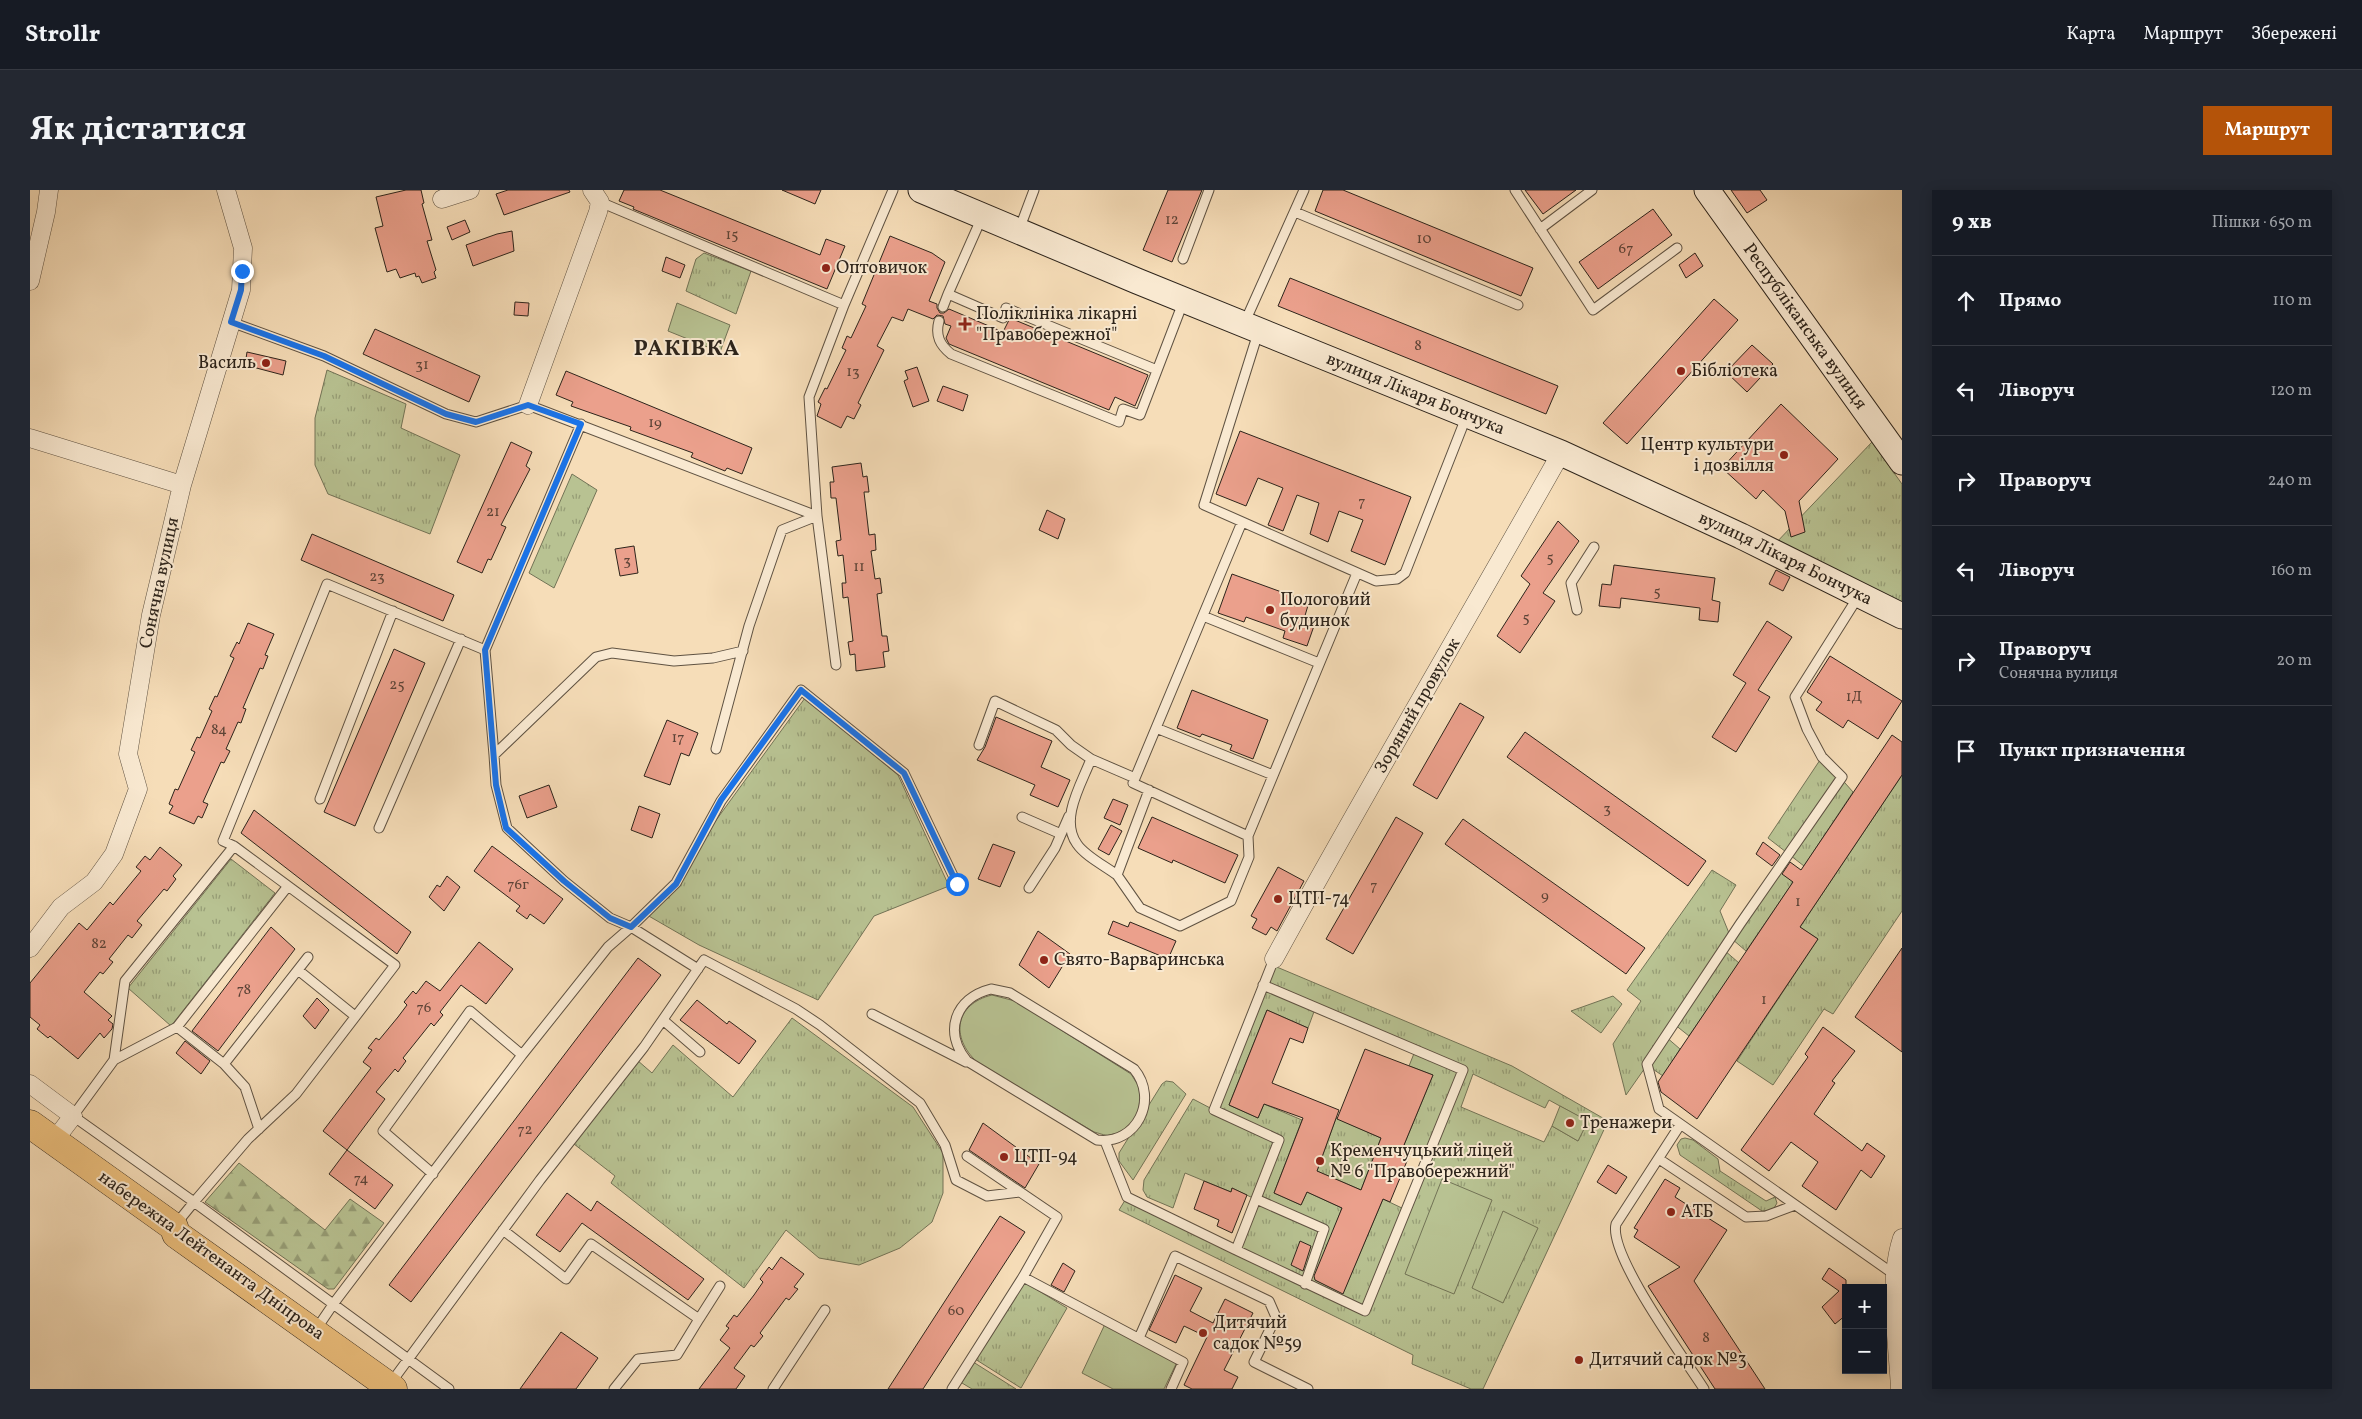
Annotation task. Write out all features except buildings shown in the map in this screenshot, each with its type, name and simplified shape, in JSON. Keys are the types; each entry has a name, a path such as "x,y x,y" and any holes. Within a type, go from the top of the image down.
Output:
{"main road":[{"name":"набережна Лейтенанта Дніпрова","path":"30,1124 174,1227 176,1234 315,1331 390,1387"}],"street":[{"path":"30,281 46,212 49,190"},
{"name":"Сонячна вулиця","path":"30,948 61,907 94,882 114,854 138,789 128,754 151,615 182,485 241,290 243,248 226,190"},
{"path":"442,199 470,190"},
{"name":"вулиця Лікаря Бончука","path":"921,190 1184,300 1561,453 1741,536 1902,616"},
{"name":"Республіканська вулиця","path":"1707,190 1902,462"},
{"path":"528,405 596,196"},
{"path":"30,438 182,485"},
{"name":"Зоряний провулок","path":"1274,959 1561,453"},
{"path":"30,1084 73,1116 54,1142"},
{"path":"1900,1389 1899,1306 1895,1275 1901,1243"}],"lane":[{"path":"836,664 817,516 809,397 844,305 893,190"},
{"path":"1019,231 1034,190"},
{"path":"1183,259 1209,190"},
{"path":"1304,190 1252,327 1204,505 1376,581 1386,582 1397,579 1405,573 1467,415"},
{"path":"1515,190 1593,310 1677,248"},
{"path":"1540,229 1592,190"},
{"path":"596,196 844,305"},
{"path":"1295,212 1518,305"},
{"path":"944,307 983,216"},
{"path":"948,294 1003,318 1006,308 1157,370"},
{"path":"939,322 937,330 938,339 951,354 1119,422 1123,409 1140,415 1184,300"},
{"path":"231,322 324,356 454,416 476,422 528,405 581,424 685,467 817,516"},
{"path":"581,424 485,650 496,785 506,828 564,881 610,918 631,927 698,969"},
{"path":"716,749 754,610 782,530 817,516"},
{"path":"1242,522 1133,783 1248,836"},
{"path":"1577,610 1571,583 1594,547"},
{"path":"1071,811 1071,827 1076,844 1117,875 1140,908 1180,926 1231,900 1249,857 1248,836 1357,573"},
{"path":"174,1227 260,1128 296,1094 395,965 234,846 223,841 327,584 485,650"},
{"path":"1859,594 1795,697 1807,729 1822,757 1842,777 1740,924 1647,1064 1659,1109 1895,1275"},
{"path":"320,799 393,611"},
{"path":"1202,616 1319,664"},
{"path":"379,828 460,639"},
{"path":"494,755 596,657 612,653 674,661 713,658 743,652"},
{"path":"315,1331 334,1303 522,1055 608,947 676,884 721,800 801,690 904,773 957,884"},
{"path":"979,745 994,701 1056,730 1071,745 1091,759 1135,778"},
{"path":"1156,728 1273,775"},
{"path":"1029,888 1056,848 1091,759"},
{"path":"1117,875 1148,790"},
{"path":"1022,817 1061,834"},
{"path":"114,1060 125,981 234,846"},
{"path":"288,886 177,1027 114,1060 73,1116 334,1303 449,1389"},
{"path":"224,1064 308,957"},
{"path":"1236,1250 1278,1140 1214,1110 1274,959"},
{"path":"390,1387 408,1359 503,1230 663,1020 704,960 796,1009 820,1025 920,1103 945,1145 956,1180 987,1196 1020,1192"},
{"path":"298,970 355,1016"},
{"path":"1105,1141 1127,1197 1305,1284 1365,1311 1463,1070 1264,985"},
{"path":"991,989 1010,993 1134,1068 1140,1075 1144,1089 1145,1105 1138,1121 1127,1134 1112,1140 1097,1140 973,1065 967,1061 957,1046 954,1026 957,1015 963,1005 981,992 991,989"},
{"path":"432,1174 383,1132 470,1012 522,1055"},
{"path":"872,1014 973,1065"},
{"path":"663,1020 700,1052"},
{"path":"177,1027 224,1064 245,1087 260,1128"},
{"path":"1680,1125 1616,1224 1614,1232 1616,1242 1643,1295 1704,1389"},
{"path":"952,1389 1023,1277 1057,1217 967,1156"},
{"path":"1659,1160 1746,1218 1766,1216 1795,1205"},
{"path":"1256,1199 1324,1229 1305,1284"},
{"path":"503,1230 566,1279 591,1244 699,1319"},
{"path":"1870,1258 1888,1258 1901,1243"},
{"path":"1139,1338 1175,1256 1268,1301 1276,1317 1254,1362 1308,1389"},
{"path":"1023,1277 1183,1362 1171,1389"},
{"path":"614,1389 638,1359 677,1355 720,1286"},
{"path":"772,1389 825,1310"}],"green space":[{"path":"704,253 751,271 736,314 686,291 696,259"},
{"path":"677,303 730,325 720,352 668,331"},
{"path":"327,370 406,404 401,428 460,455 430,534 328,494 315,465 315,418"},
{"path":"1872,442 1902,484 1902,608 1774,545"},
{"path":"572,474 597,490 554,588 529,573"},
{"path":"805,698 898,775 949,886 874,916 818,1000 699,945 647,915"},
{"path":"1822,757 1853,792 1804,866 1768,838"},
{"path":"1902,775 1902,911 1833,1014 1824,1009 1773,1085 1737,1061 1818,939 1800,927"},
{"path":"231,859 275,893 171,1026 128,988"},
{"path":"1781,865 1796,878 1746,951 1732,939 1724,950 1739,963 1689,1036 1674,1024 1665,1036 1680,1049 1663,1076 1647,1065 1626,1095 1613,1044 1641,1001 1627,990 1712,870 1736,885 1720,911 1731,938"},
{"path":"1272,965 1512,1066 1608,1121 1483,1389 1471,1389 1412,1364 1413,1355 1119,1210 1127,1197 1235,1250 1255,1199 1232,1188 1231,1192 1185,1173 1173,1208 1147,1197 1143,1190 1144,1180 1193,1099 1214,1110","holes":["1315,1009 1415,1051 1409,1066 1433,1075 1404,1145 1428,1157 1406,1210 1383,1199 1343,1293 1315,1280 1342,1208 1307,1192 1301,1205 1274,1193 1302,1120 1264,1104 1258,1118 1229,1105 1267,1010 1308,1028","1473,1074 1545,1108 1549,1100 1587,1121 1578,1141 1552,1126 1544,1142 1461,1107"]},
{"path":"992,995 1015,1001 1131,1074 1139,1089 1140,1099 1134,1120 1123,1130 1116,1133 1104,1135 1094,1132 977,1062 968,1052 963,1042 960,1032 961,1022 970,1006 980,999"},
{"path":"1613,996 1622,1004 1601,1033 1571,1011"},
{"path":"792,1018 913,1107 943,1153 943,1193 932,1222 900,1248 859,1265 819,1258 786,1230 744,1288 611,1183 615,1176 574,1144 637,1060 652,1073 673,1045 733,1097"},
{"path":"1166,1081 1173,1082 1186,1094 1133,1180 1119,1161 1119,1153 1162,1084"},
{"name":"Тренажери","path":"1560,1106 1588,1121 1578,1141 1552,1126"},
{"path":"1336,1118 1381,1138 1361,1190 1317,1171"},
{"path":"1681,1139 1693,1140 1718,1159 1720,1171 1766,1201 1775,1197 1777,1203 1773,1210 1762,1211 1680,1155 1677,1145"},
{"path":"239,1163 325,1230 350,1199 384,1223 334,1289 328,1289 205,1202"},
{"path":"1442,1179 1492,1200 1454,1294 1405,1274"},
{"path":"1503,1211 1538,1228 1503,1303 1472,1288"},
{"path":"1024,1282 1067,1308 1021,1388 975,1359"},
{"path":"1105,1324 1177,1362 1164,1389 1113,1389 1082,1373"},
{"path":"970,1360 1016,1389 972,1389 957,1380"}],"place":[{"name":"Оптовичок","path":"826,268"},
{"name":"Поліклініка лікарні \"Правобережної\"","path":"965,324"},
{"name":"Василь","path":"266,363"},
{"name":"Бібліотека","path":"1681,371"},
{"name":"Центр культури і дозвілля","path":"1784,455"},
{"name":"Пологовий будинок","path":"1270,610"},
{"name":"ЦТП-74","path":"1278,899"},
{"name":"Свято-Варваринська","path":"1044,960"},
{"name":"Тренажери","path":"1570,1123"},
{"name":"ЦТП-94","path":"1004,1157"},
{"name":"Кременчуцький ліцей № 6 \"Правобережний\"","path":"1320,1161"},
{"name":"АТБ","path":"1671,1212"},
{"name":"Дитячий садок №59","path":"1203,1333"},
{"name":"Дитячий садок №3","path":"1579,1360"}],"district":[{"name":"РАКІВКА","path":"687,349"}],"route":[{"path":"242,271 241,290 231,322 324,356 446,414 476,422 528,405 581,424 485,650 496,785 506,828 564,881 610,918 631,927 676,884 721,800 801,690 904,773 957,884"}]}
